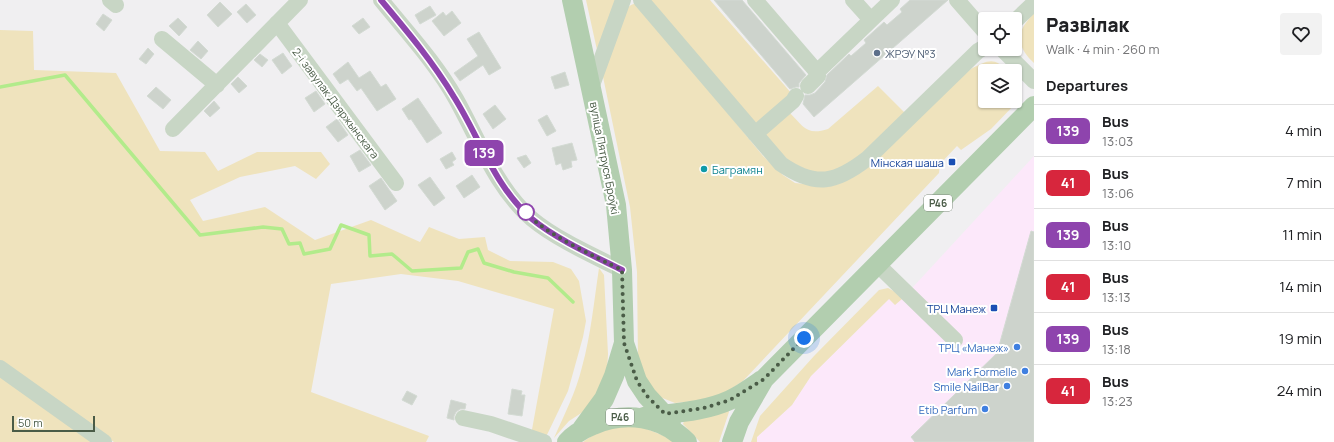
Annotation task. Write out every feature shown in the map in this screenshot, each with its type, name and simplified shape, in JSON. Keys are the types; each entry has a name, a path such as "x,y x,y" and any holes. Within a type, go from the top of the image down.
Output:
{"main road":[{"name":"вуліца Пятруся Броўкі","path":"572,0 616,205 622,270 624,343 637,381 647,396 665,414 684,438"},
{"name":"Р46","path":"575,436 604,420 624,416 640,417 704,408 730,400 764,379 1034,106"},
{"name":"вуліца Пятруся Броўкі","path":"575,436 604,399 614,376 624,343"},
{"name":"Р46","path":"732,442 739,422 764,379"},
{"name":"Р46","path":"640,417 659,422 684,438"}],"street":[{"path":"173,129 300,0"},
{"path":"381,0 427,56 455,98 492,169 512,198 533,219 554,234 622,270"},
{"path":"591,88 623,0"},
{"path":"641,0 781,164 807,179 822,180 838,177 853,170 868,158 978,51"},
{"path":"755,0 817,72"},
{"path":"853,0 871,20"},
{"path":"755,134 793,101 818,76 817,72 892,0"},
{"path":"957,0 978,24"},
{"path":"1022,15 1034,3"},
{"name":"2-і завулак Дзяржынскага","path":"277,23 396,183"},
{"path":"162,39 217,85"},
{"path":"1009,56 1034,81"},
{"path":"877,264 955,340"},
{"path":"0,368 104,442"},
{"path":"463,418 491,424 544,442"}],"shaded area":[{"path":"586,0 616,0 597,50"},
{"path":"649,0 710,0 792,94 758,126"},
{"path":"636,3 641,7 763,156 783,175 795,183 824,186 971,69 978,66 978,108 1011,108 991,129 961,150 957,146 940,164 939,173 743,381 726,392 706,400 675,403 660,397 651,389 638,362 637,272 630,207 602,72 627,8"},
{"path":"1034,13 1034,63 1022,47 1022,30"},
{"path":"0,30 33,31 34,70 116,73 160,151 205,152 218,171 257,152 321,152 330,164 316,179 295,166 240,177 190,200 203,221 265,207 315,240 371,220 420,242 429,227 459,239 485,237 488,250 510,261 553,262 571,269 579,281 586,321 568,391 545,439 531,435 554,309 458,281 401,274 331,284 311,392 429,436 426,442 114,442 0,361"},
{"path":"990,61 999,64 982,64"},
{"path":"878,86 905,113 849,166 821,174 797,169 763,135 789,112 802,125 810,130 821,131 828,129"},
{"path":"1034,156 1034,442 757,442 757,437 792,405 811,376 889,299 902,299"},
{"path":"599,268 604,275 608,354 607,371 601,388 586,410 569,421 554,438 573,394 582,367 590,330"},
{"path":"888,288 899,294 902,299 895,305 889,299 811,376 792,405 757,437 757,442 751,442 760,416 814,356 879,290"},
{"path":"0,376 94,442 0,442"},
{"path":"728,409 729,412 719,442 700,442 683,424 684,421"},
{"path":"637,425 679,442 583,442 597,433 608,429"}],"building":[{"path":"714,0 742,0 806,75 799,83 799,87 790,89"},
{"path":"910,0 948,0 814,117 803,104 805,95 815,93 825,82 827,75 849,54 851,56 866,43 864,40 884,22 887,25 902,12 900,9"},
{"path":"220,2 232,14 218,27 207,15"},
{"path":"246,4 256,15 247,23 237,12"},
{"path":"430,6 436,15 420,24 415,15"},
{"path":"452,11 461,23 444,36 432,21 443,12 446,16"},
{"path":"103,14 112,20 104,31 96,24"},
{"path":"178,18 187,27 179,36 169,26"},
{"path":"363,18 370,27 359,34 352,26"},
{"path":"479,32 501,68 489,75 483,65 460,81 454,73 478,56 467,39"},
{"path":"198,41 208,51 201,59 190,50"},
{"path":"148,48 154,54 146,64 139,59"},
{"path":"283,53 292,66 282,74 272,60"},
{"path":"260,54 268,60 262,67 254,60"},
{"path":"348,62 359,78 370,71 381,87 386,84 396,99 377,111 361,88 357,91 348,79 340,84 333,74"},
{"path":"565,72 569,85 555,89 551,77"},
{"path":"238,77 247,86 239,93 231,84"},
{"path":"156,87 171,100 163,109 147,96"},
{"path":"316,91 325,104 314,112 305,98"},
{"path":"418,98 442,133 427,143 411,119 409,120 402,109"},
{"path":"214,101 220,108 210,117 204,111"},
{"path":"495,105 506,119 493,129 483,114"},
{"path":"547,115 556,131 547,136 538,120"},
{"path":"337,119 348,135 338,142 326,127"},
{"path":"572,143 577,160 571,161 572,167 563,170 561,163 556,165 552,148"},
{"path":"360,150 371,165 359,172 350,156"},
{"path":"452,152 456,159 452,162 454,165 446,169 440,159"},
{"path":"526,155 531,163 524,168 517,158"},
{"path":"472,175 480,187 464,198 456,186"},
{"path":"430,177 445,198 434,206 418,185"},
{"path":"381,178 397,201 385,210 369,186"},
{"name":"ТРЦ «Манеж»","path":"1031,231 1034,232 1034,442 915,442 911,437 997,353"},
{"path":"512,389 522,391 521,395 525,395 522,416 508,414"},
{"path":"407,391 417,396 412,405 402,400"},
{"path":"451,400 466,404 465,409 460,409 456,412 454,420 447,418"}],"waterway":[{"path":"0,87 65,75 200,235 263,227 282,229 289,244 300,243 304,254 330,249 341,225 369,235 370,256 392,254 412,271 461,268 468,252 478,249 484,263 514,272 548,278 573,302"}],"bus line":[{"name":"139","path":"381,0 427,56 455,98 492,169 512,198 533,219 554,234 622,270"}],"place":[{"name":"ЖРЭУ №3","path":"877,53"},
{"name":"Мінская шаша","path":"952,162"},
{"name":"Баграмян","path":"704,169"},
{"name":"ТРЦ Манеж","path":"994,308"},
{"name":"ТРЦ «Манеж»","path":"1017,347"},
{"name":"Mark Formelle","path":"1025,371"},
{"name":"Smile NailBar","path":"1007,386"},
{"name":"Etib Parfum","path":"985,409"}],"route":[{"path":"526,212 554,234 622,270 624,343 637,381 647,396 665,414 704,408 730,400 764,379 804,338"}]}
